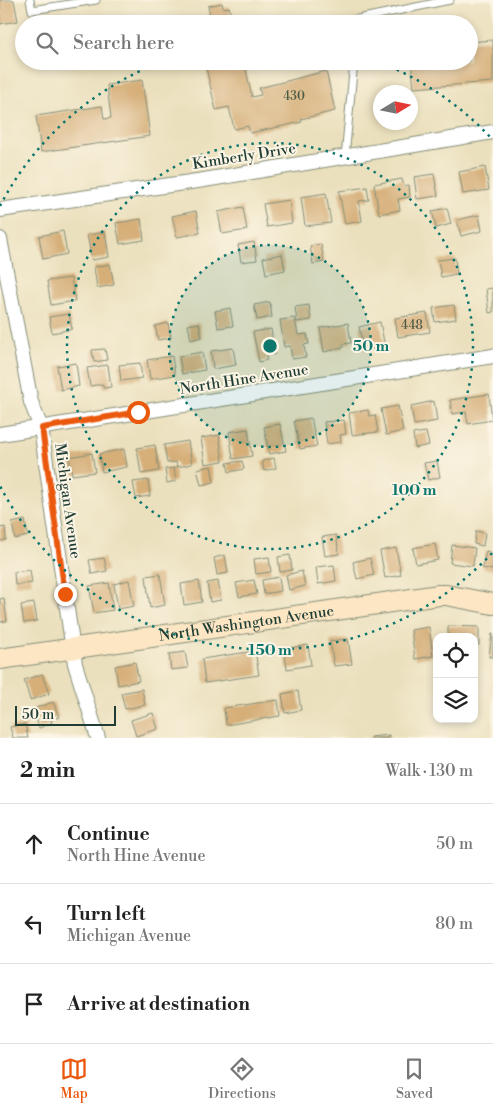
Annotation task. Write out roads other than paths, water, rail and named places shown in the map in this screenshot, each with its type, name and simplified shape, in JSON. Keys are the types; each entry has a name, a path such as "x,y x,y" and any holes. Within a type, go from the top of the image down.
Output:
{"street":[{"name":"Kimberly Drive","path":"0,210 204,180 493,132"},
{"name":"Michigan Avenue","path":"0,239 31,402 42,428 72,649 98,738"},
{"name":"North Hine Avenue","path":"0,434 493,356"},
{"name":"North Washington Avenue","path":"0,659 439,595 493,604"}],"lane":[{"path":"30,0 32,10 96,0"},
{"path":"384,15 450,0"},
{"path":"345,156 353,70"}]}
